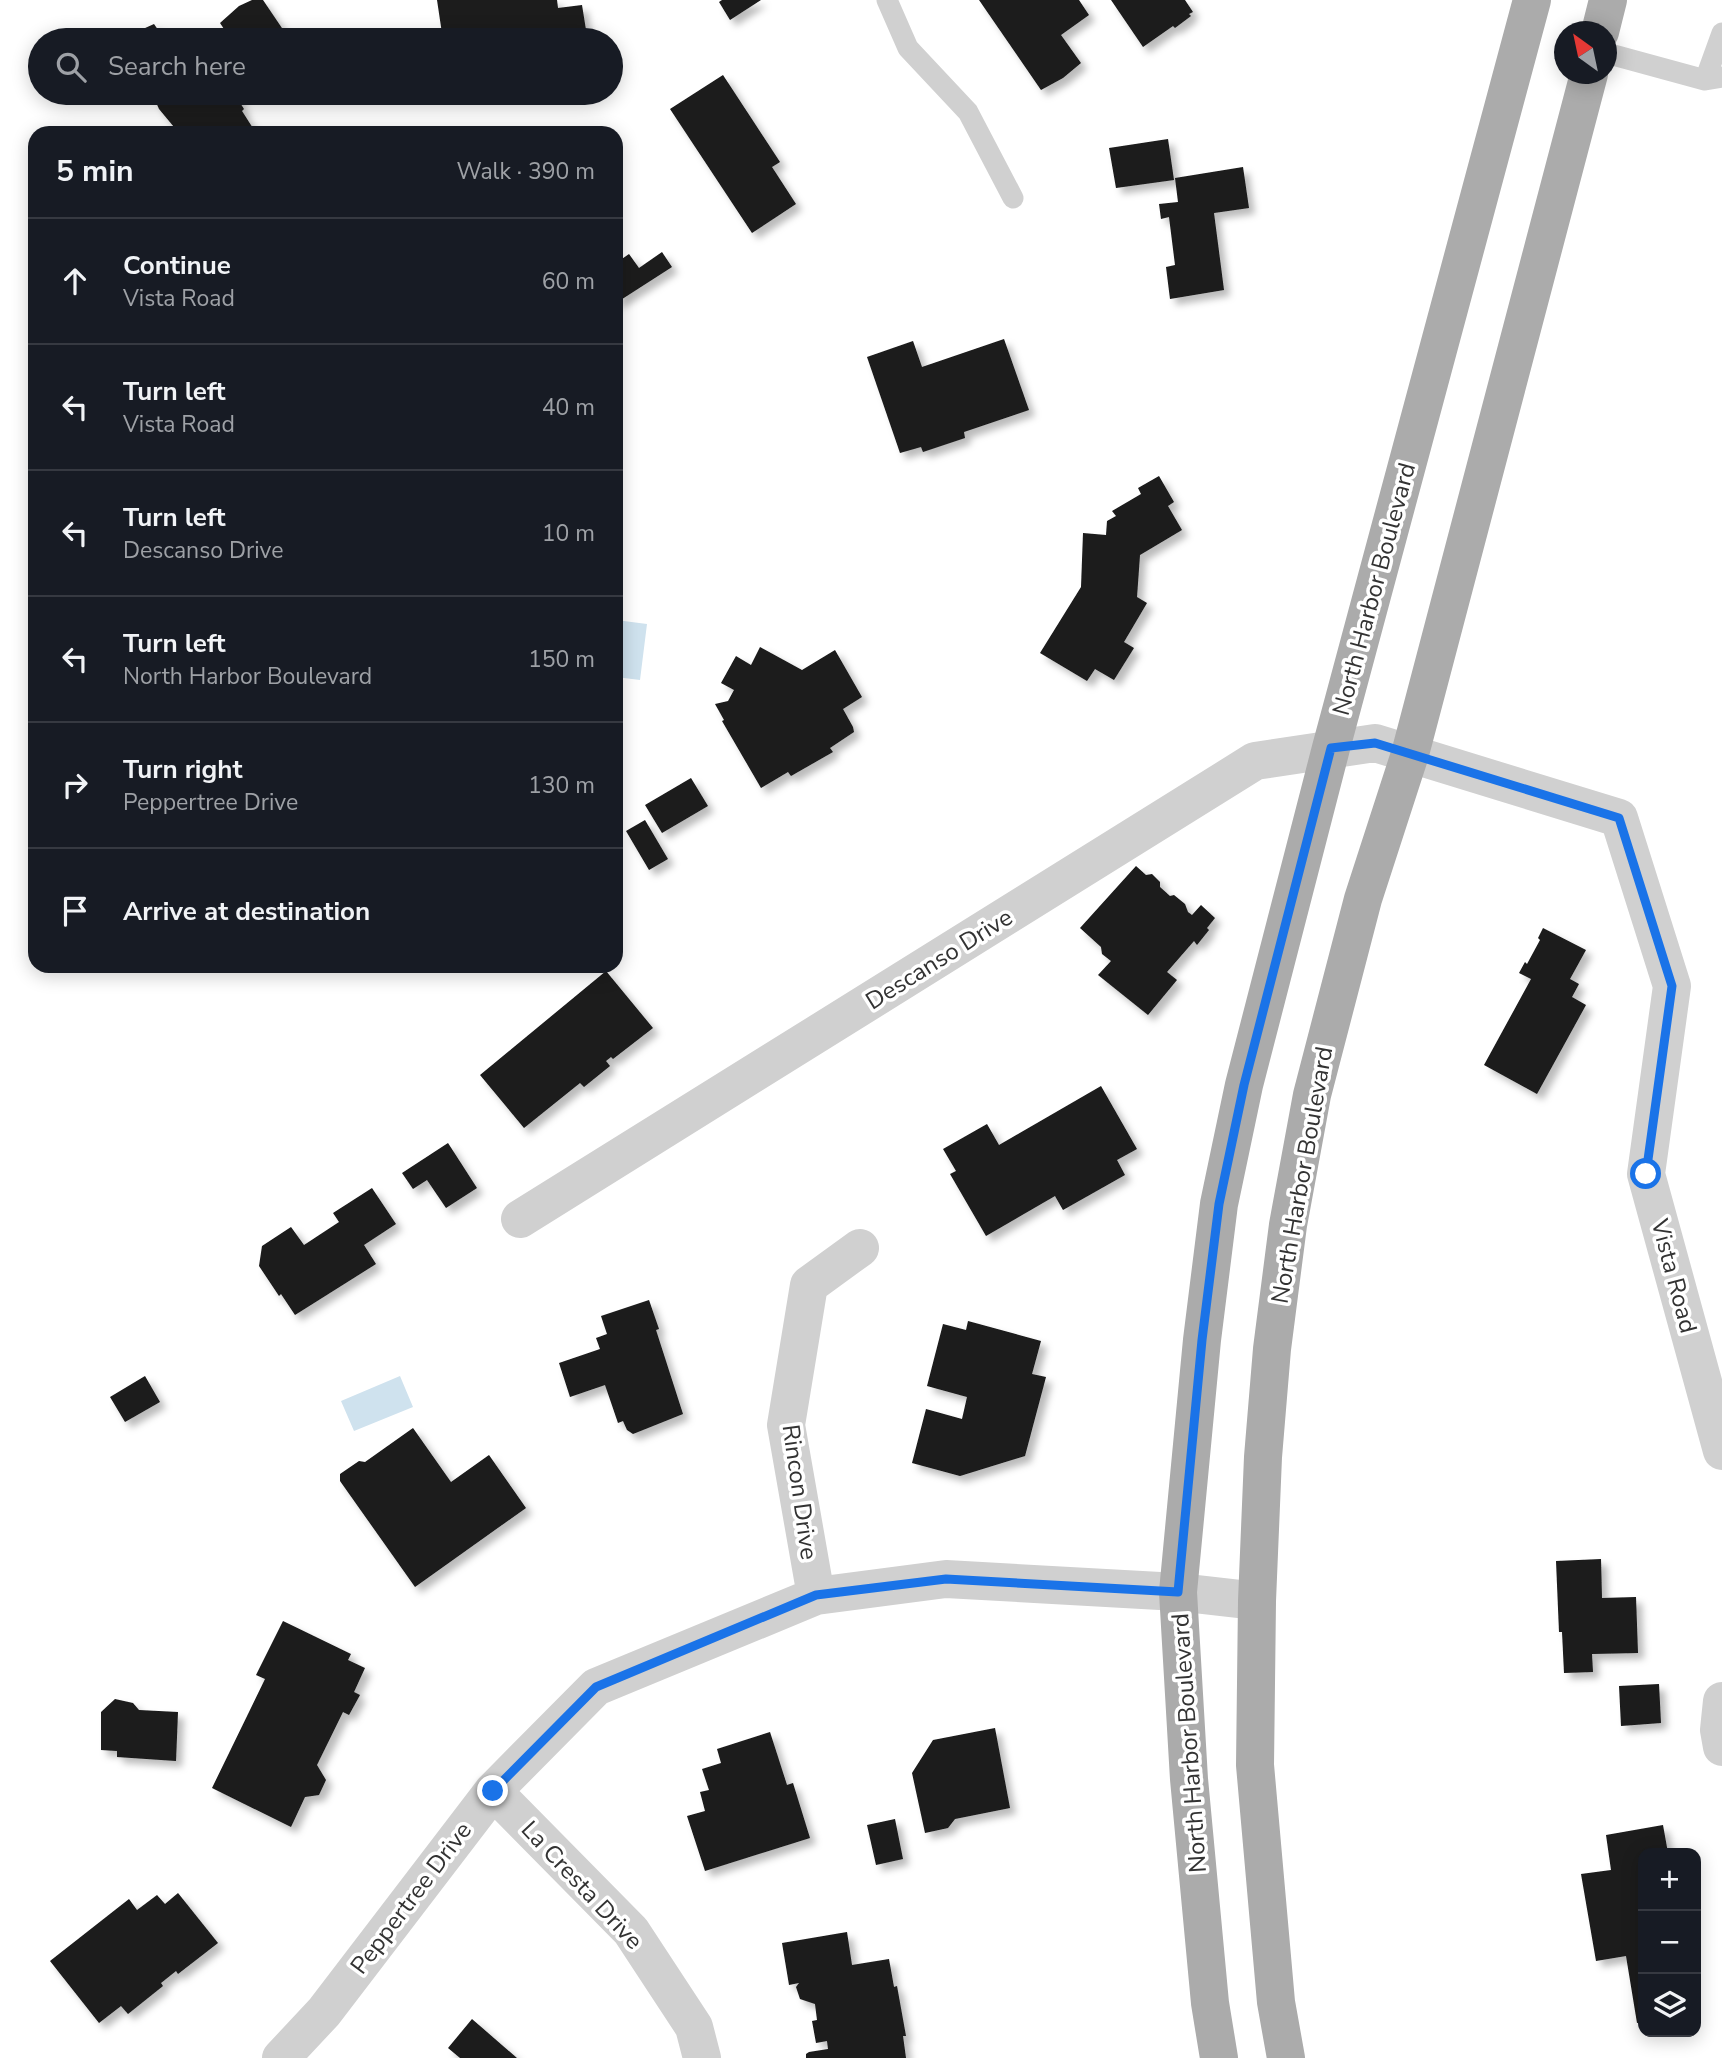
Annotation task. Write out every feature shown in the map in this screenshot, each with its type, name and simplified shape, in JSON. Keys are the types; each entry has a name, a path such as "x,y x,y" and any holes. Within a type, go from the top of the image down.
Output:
{"main road":[{"name":"North Harbor Boulevard","path":"1219,2058 1209,1990 1189,1779 1178,1592 1202,1340 1219,1204 1244,1085 1331,748 1532,0"},
{"path":"1603,21 1608,0"},
{"name":"North Harbor Boulevard","path":"1286,2058 1276,2002 1255,1765 1257,1601 1264,1457 1272,1349 1288,1225 1312,1095 1363,899 1392,749 1586,84"}],"street":[{"name":"Descanso Drive","path":"520,1220 1255,761 1331,748 1392,749"},
{"name":"Vista Road","path":"1392,749 1619,818 1672,986 1646,1174 1722,1451"},
{"name":"Rincon Drive","path":"816,1595 786,1425 809,1285 860,1248"},
{"name":"Peppertree Drive","path":"281,2058 324,2012 493,1791 596,1687 816,1595 946,1579 1178,1592 1257,1601"},
{"path":"1722,1701 1719,1730 1722,1747"},
{"name":"La Cresta Drive","path":"493,1791 631,1931 694,2027 702,2058"}],"lane":[{"path":"887,0 908,48 968,112 1013,198"},
{"path":"1617,56 1713,79 1722,33"}],"water":[{"path":"623,621 647,624 640,680 623,678"},
{"path":"400,1376 413,1407 354,1431 341,1401"}],"building":[{"path":"252,0 263,0 282,28 223,28 220,23 239,6"},
{"path":"437,0 557,0 558,8 582,5 586,28 441,28"},
{"path":"761,0 730,20 719,2"},
{"path":"979,0 1079,0 1089,15 1061,35 1081,63 1063,78 1041,90"},
{"path":"1111,0 1185,0 1193,12 1175,28 1173,26 1143,47"},
{"path":"723,75 780,162 772,167 796,204 752,233 670,109"},
{"path":"157,105 241,105 244,109 242,111 252,126 173,126"},
{"path":"1168,139 1174,180 1116,188 1109,148"},
{"path":"1243,167 1249,208 1214,213 1224,290 1170,299 1166,267 1175,265 1169,217 1161,219 1159,204 1178,202 1175,178"},
{"path":"662,252 672,267 623,298 623,258 629,254 639,268"},
{"path":"1004,339 1029,410 964,432 965,438 923,452 921,447 900,453 867,357 913,341 922,367"},
{"path":"1159,476 1174,502 1168,506 1182,530 1140,555 1137,597 1147,603 1124,642 1134,648 1114,680 1095,669 1087,681 1040,653 1081,587 1083,533 1106,535 1107,521 1116,516 1112,511 1141,494 1138,488"},
{"path":"760,647 802,670 835,650 862,697 843,709 854,732 830,748 833,752 791,776 788,772 761,788 715,704 728,701 734,690 721,683 736,656 751,665"},
{"path":"691,778 708,806 662,833 645,805"},
{"path":"645,820 668,859 649,870 626,831"},
{"path":"1136,866 1146,875 1152,874 1160,882 1160,887 1185,904 1192,915 1201,905 1215,918 1197,945 1194,941 1167,972 1177,980 1148,1015 1098,975 1111,961 1102,954 1101,947 1080,928"},
{"path":"1543,928 1586,950 1570,979 1579,984 1572,997 1586,1005 1537,1094 1484,1065 1531,979 1519,973 1540,940 1538,938"},
{"path":"604,973 608,973 653,1028 613,1059 611,1057 606,1061 610,1066 584,1087 580,1083 524,1128 480,1075"},
{"path":"1101,1086 1137,1149 1117,1160 1125,1175 1063,1210 1055,1196 986,1236 950,1174 956,1171 943,1149 987,1124 999,1145"},
{"path":"448,1143 477,1188 446,1208 427,1180 413,1189 402,1173"},
{"path":"372,1188 396,1224 364,1245 376,1264 295,1315 259,1266 262,1246 291,1227 304,1245 339,1222 333,1213"},
{"path":"649,1300 683,1414 633,1434 627,1430 623,1421 618,1423 605,1385 570,1397 559,1363 600,1349 596,1338 607,1334 601,1316"},
{"path":"968,1321 1041,1341 1032,1374 1046,1377 1025,1456 960,1476 912,1463 926,1409 962,1419 967,1397 927,1386 943,1324 966,1330"},
{"path":"145,1376 160,1402 125,1422 110,1397"},
{"path":"413,1428 451,1482 489,1455 526,1508 415,1587 340,1481 340,1474 359,1461 365,1462"},
{"path":"1601,1559 1602,1598 1636,1597 1638,1653 1592,1654 1593,1672 1564,1673 1556,1561"},
{"path":"283,1621 351,1654 348,1660 365,1668 354,1692 360,1695 349,1715 343,1712 317,1765 326,1780 319,1795 305,1797 291,1827 212,1788 265,1679 256,1675"},
{"path":"1659,1684 1661,1723 1621,1726 1619,1686"},
{"path":"115,1699 133,1703 139,1710 178,1712 176,1761 117,1757 117,1751 101,1750 101,1712"},
{"path":"995,1728 1010,1808 955,1819 948,1828 925,1833 912,1773 933,1740"},
{"path":"770,1732 787,1785 793,1783 810,1838 705,1871 687,1816 705,1811 700,1792 709,1790 702,1769 721,1763 717,1749"},
{"path":"895,1819 903,1859 876,1865 867,1825"},
{"path":"1663,1825 1667,1848 1638,1848 1638,2023 1626,1956 1596,1961 1581,1874 1611,1870 1606,1835"},
{"path":"178,1893 218,1943 178,1974 176,1971 161,1983 163,1986 128,2014 121,2006 99,2023 50,1961 129,1899 137,1910 157,1895 165,1904"},
{"path":"847,1932 852,1965 889,1959 906,2036 903,2036 906,2058 806,2058 809,2052 828,2049 827,2041 816,2043 812,2021 817,2020 815,2004 800,1999 796,1987 799,1983 789,1985 782,1943"},
{"path":"472,2019 517,2058 460,2058 448,2048"}],"route":[{"path":"493,1791 596,1687 816,1595 946,1579 1178,1592 1202,1340 1219,1204 1244,1085 1331,748 1375,743 1619,818 1672,986 1646,1174"}]}
